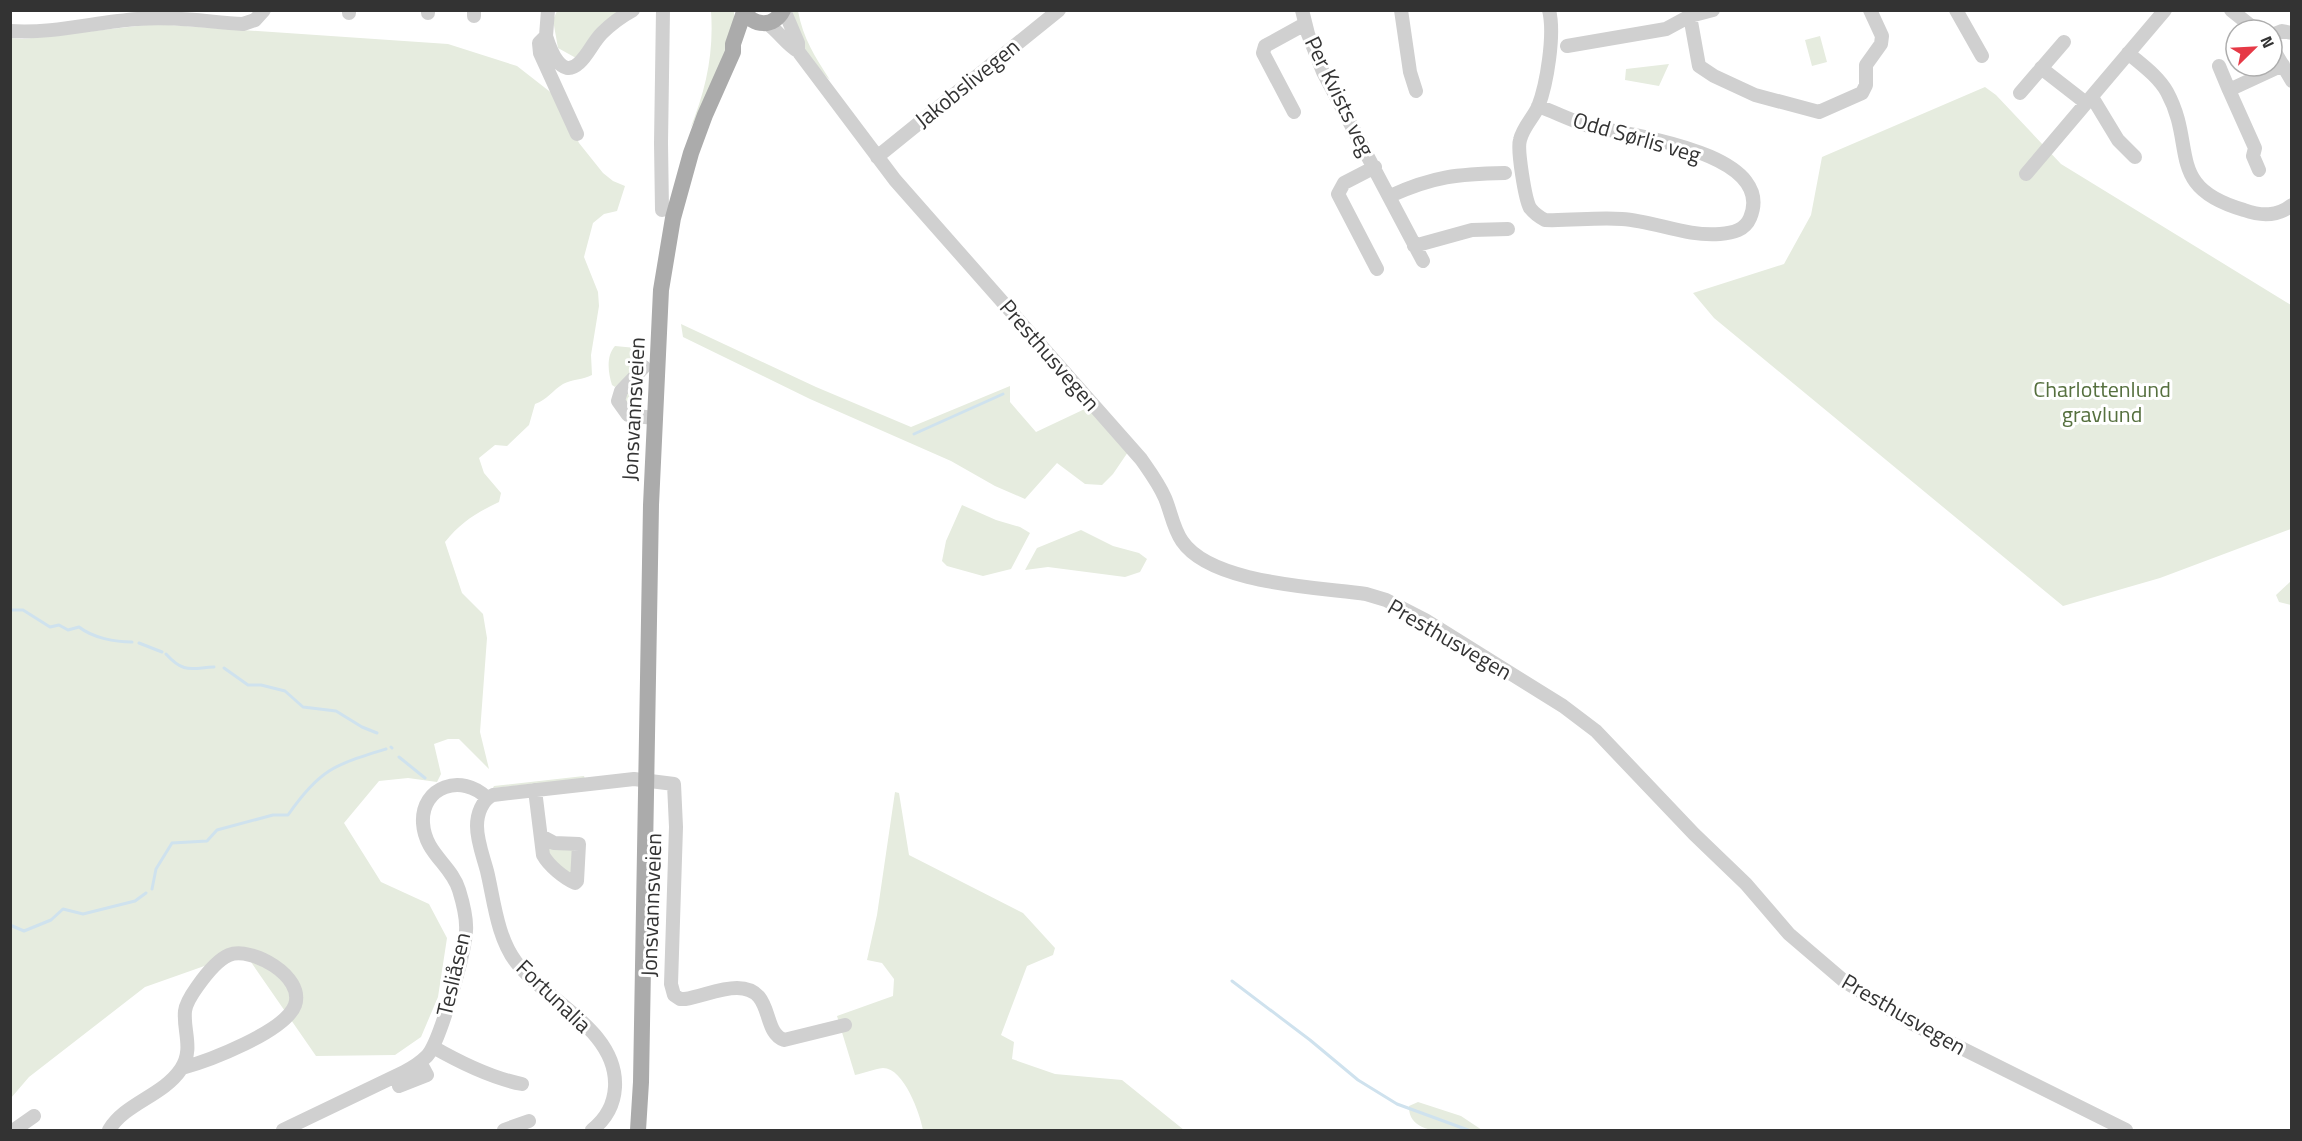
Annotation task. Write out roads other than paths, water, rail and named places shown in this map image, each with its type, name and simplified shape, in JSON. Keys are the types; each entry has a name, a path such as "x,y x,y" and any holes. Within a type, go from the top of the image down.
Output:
{"main road":[{"name":"Jonsvannsveien","path":"733,52 765,24 775,21 784,10"},
{"name":"Jonsvannsveien","path":"638,1131 641,1082 654,418 661,290 673,218 691,153 733,52 733,44 743,11"},
{"path":"743,11 754,22 765,24"}],"street":[{"path":"10,31 59,31 140,15 243,24 255,20 264,10"},
{"path":"548,10 546,36 558,63 572,67 579,63 605,30 633,10"},
{"path":"662,210 663,10"},
{"name":"Presthusvegen","path":"784,10 798,43 798,51"},
{"name":"Jakobslivegen","path":"877,157 1059,10"},
{"path":"1401,10 1410,72 1416,91"},
{"name":"Odd Sørlis veg","path":"1538,106 1588,125 1660,139 1714,159 1737,173 1751,186 1754,210 1748,225 1741,230 1721,234 1691,234 1624,219 1545,220 1530,208 1526,197 1519,141 1538,106 1551,47 1553,26 1550,10"},
{"path":"1568,46 1666,29 1690,16 1713,10"},
{"path":"1690,16 1699,66 1714,76 1755,95 1819,112 1862,93 1866,85 1866,64 1881,44 1882,36 1870,10"},
{"path":"1956,10 1982,56"},
{"path":"2026,174 2165,10"},
{"name":"Per Kvists veg","path":"1294,112 1263,53 1265,46 1304,17 1323,72 1424,261"},
{"name":"Presthusvegen","path":"765,24 782,36 791,48 798,51 877,157 1141,459 1165,499 1182,541 1192,552 1233,574 1366,594 1392,602 1425,620 1563,706 1596,731 1694,834 1746,884 1797,942 1844,981 1913,1024 2126,1131"},
{"path":"546,36 539,43 540,53 577,134"},
{"path":"2020,93 2064,42"},
{"path":"2128,54 2156,77 2166,89 2177,117 2188,168 2199,188 2232,207 2264,215 2277,213 2292,205"},
{"path":"2219,66 2255,148 2253,156 2259,170"},
{"path":"2284,66 2292,81"},
{"path":"2042,68 2089,100 2118,140 2135,157"},
{"path":"2229,90 2254,78"},
{"name":"Per Kvists veg","path":"1374,167 1344,183 1338,194 1377,269"},
{"path":"1390,196 1438,178 1505,173"},
{"path":"1414,246 1472,230 1508,229"},
{"path":"644,367 621,390 618,401 628,415 654,418"},
{"path":"487,798 498,793 634,779 646,780"},
{"name":"Jonsvannsveien","path":"646,780 674,784 676,792 671,984 674,995 685,999 728,989 741,988 751,991 766,1007 774,1033 784,1040 845,1025"},
{"name":"Tesliåsen","path":"283,1131 382,1084 420,1062 434,1047 463,954 466,930 459,888 428,844 423,820 429,801 442,788 466,785 479,790 487,798"},
{"path":"535,790 541,836"},
{"name":"Fortunalia","path":"487,798 479,812 477,831 506,945 523,970 597,1037 608,1053 612,1064 615,1083 613,1100 603,1120 592,1131"},
{"path":"109,1131 116,1119 158,1092 182,1068 224,1055 276,1024 292,1010 296,1000 295,989 280,969 263,960 237,954 226,956 221,961 198,985 185,1008 188,1045 182,1068"},
{"name":"Tesliåsen","path":"434,1047 456,1060 503,1080 522,1084"},
{"name":"Tesliåsen","path":"399,1086 427,1075 420,1062"},
{"path":"14,1131 34,1116"},
{"path":"504,1131 529,1121"}],"waterway":[{"path":"914,434 1003,394"},
{"path":"10,610 23,610 50,627 59,625 68,630 79,627 104,639 132,642"},
{"path":"139,643 162,652"},
{"path":"166,654 183,667 193,669 214,667"},
{"path":"224,668 248,685 261,685 285,691 303,707 336,711 362,727 377,733"},
{"path":"152,889 156,869 172,843 207,841 217,830 273,815 288,815 319,778 341,765 386,749"},
{"path":"399,757 425,778"},
{"path":"10,925 24,931 51,920 63,909 83,914 135,901 146,893"},
{"path":"1232,981 1358,1080 1397,1104 1468,1130"}],"park label":[{"name":"Charlottenlund gravlund","path":"2102,402"}]}
